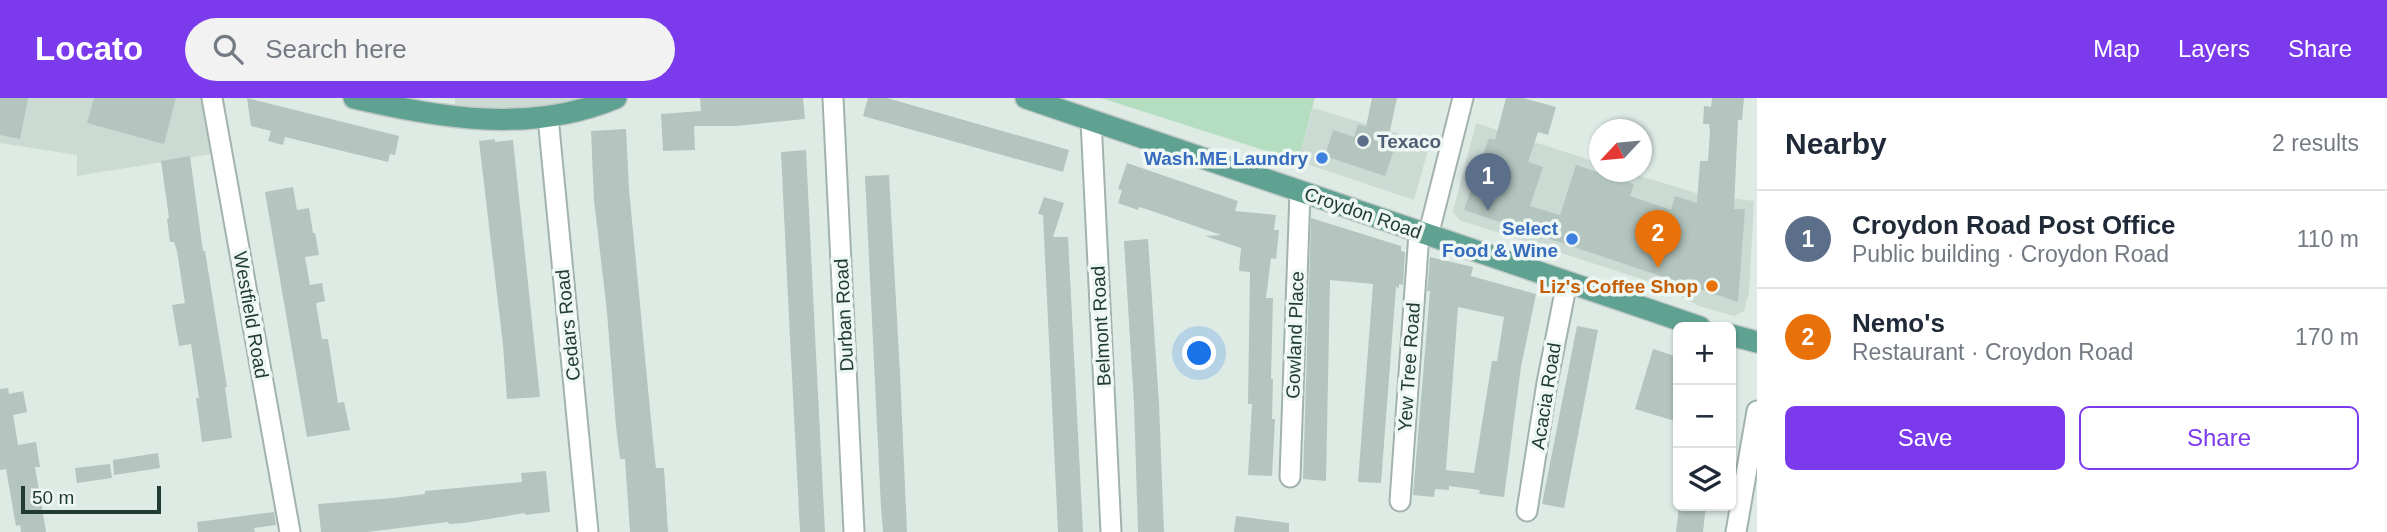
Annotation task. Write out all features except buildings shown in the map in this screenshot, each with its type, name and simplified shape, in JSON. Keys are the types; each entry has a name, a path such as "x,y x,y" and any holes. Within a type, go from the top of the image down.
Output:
{"main road":[{"path":"354,98 466,119 512,120 548,117 593,107 616,98"},
{"name":"Croydon Road","path":"1026,98 1685,322"},
{"path":"1736,336 1757,342"}],"street":[{"name":"Westfield Road","path":"212,98 290,532"},
{"name":"Durban Road","path":"833,98 854,532"},
{"name":"Yew Tree Road","path":"1400,501 1423,234 1463,98"},
{"name":"Cedars Road","path":"548,117 588,532"},
{"name":"Belmont Road","path":"1091,120 1111,532"},
{"name":"Gowland Place","path":"1290,477 1300,192"},
{"name":"Acacia Road","path":"1527,511 1547,383 1567,282"},
{"path":"1736,532 1757,411"}],"shaded area":[{"path":"0,98 202,98 211,154 77,176 77,155 0,143"},
{"path":"455,98 586,98 552,109 485,112 455,107"},
{"path":"1313,108 1430,143 1414,200 1298,161"},
{"path":"1476,123 1589,160 1589,182 1652,182 1652,180 1699,194 1754,201 1749,293 1744,311 1734,316 1699,306 1657,284 1459,220 1453,211"}],"green space":[{"path":"1101,98 1315,98 1298,161"}],"place":[{"name":"Texaco","path":"1363,141"},
{"name":"Wash.ME Laundry","path":"1322,158"},
{"name":"Croydon Road Post Office","path":"1488,211"},
{"name":"Select Food & Wine","path":"1572,239"},
{"name":"Nemo's","path":"1658,268"},
{"name":"Liz's Coffee Shop","path":"1712,286"}]}
